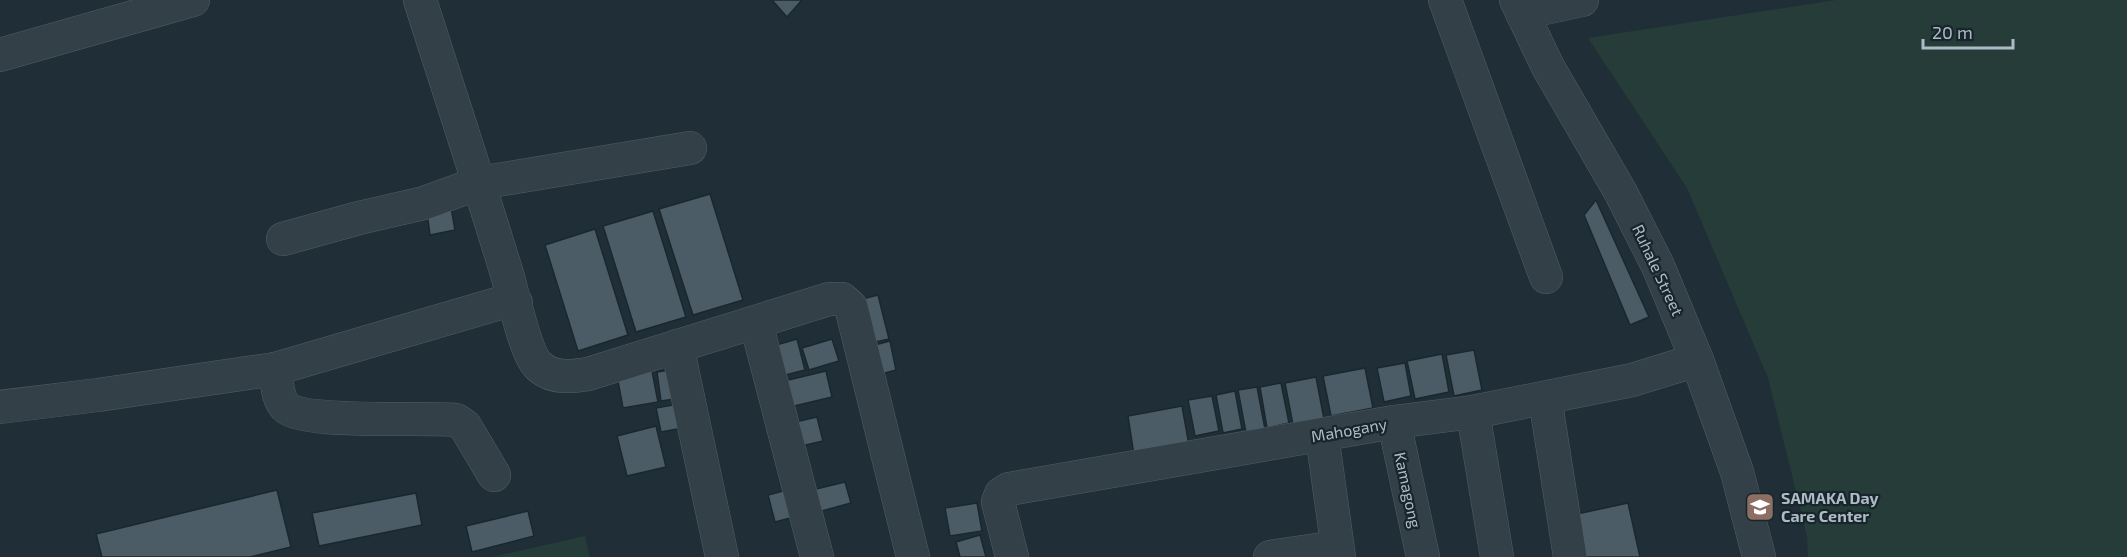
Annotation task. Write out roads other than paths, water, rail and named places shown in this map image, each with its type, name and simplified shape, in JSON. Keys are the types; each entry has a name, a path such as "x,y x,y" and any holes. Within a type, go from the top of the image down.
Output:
{"street":[{"path":"0,55 193,0"},
{"path":"420,0 479,183 525,337 537,364 551,374 568,377 588,374 829,299 842,299 851,307 913,557"},
{"path":"1445,0 1546,277"},
{"path":"1519,6 1582,0"},
{"name":"Ruhale Street","path":"1519,6 1548,67 1621,193 1658,266 1697,360 1737,472 1759,557"},
{"path":"283,239 424,203 479,183 690,148"},
{"path":"0,407 275,369 507,301 516,303"},
{"path":"756,323 817,557"},
{"path":"676,346 722,557"},
{"name":"Mahogany","path":"1012,557 998,502 1001,494 1009,489 1394,422 1473,412 1632,380 1697,360"},
{"path":"275,369 280,398 287,408 304,414 456,420 465,426 494,475"},
{"path":"1545,398 1570,557"},
{"path":"1473,412 1497,557"},
{"name":"Kamagong","path":"1394,422 1423,557"},
{"path":"1270,557 1338,552 1322,435"}],"place":[{"name":"SAMAKA Day Care Center","path":"1760,507"}]}
